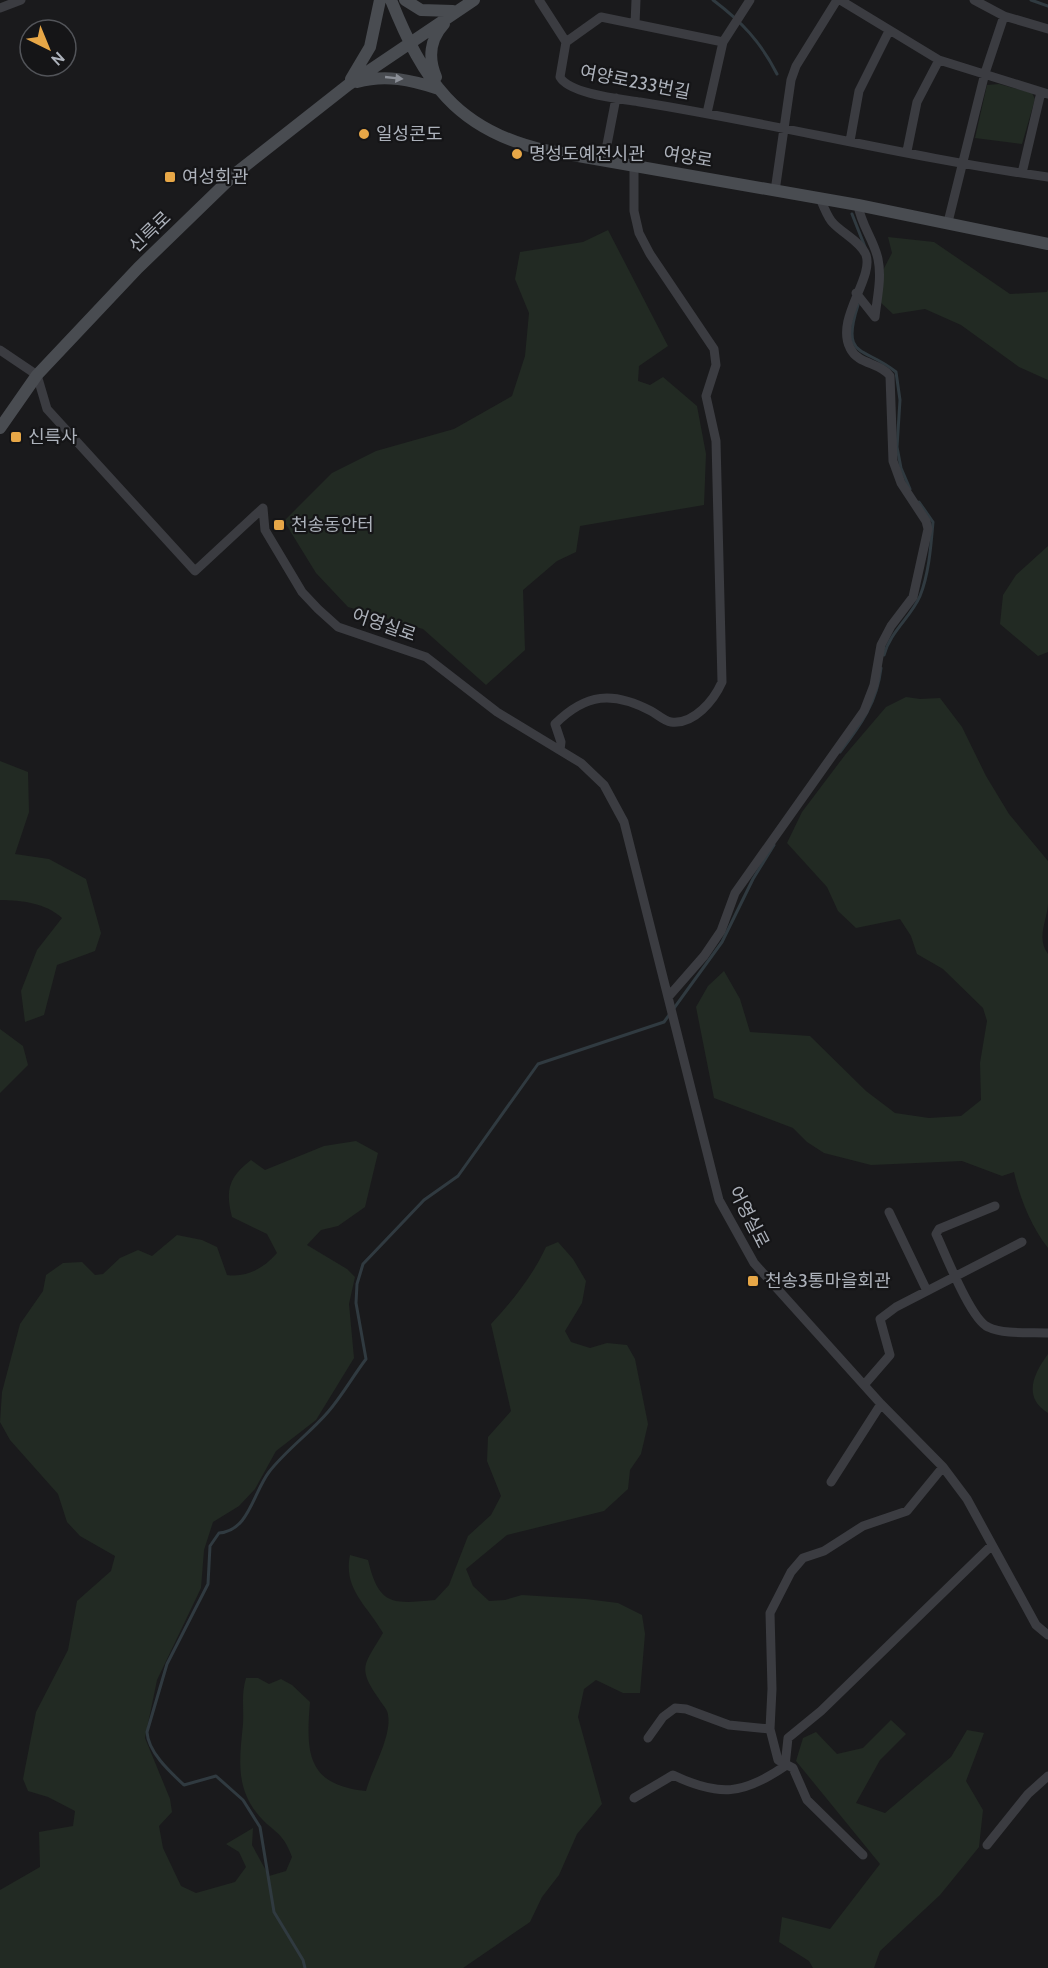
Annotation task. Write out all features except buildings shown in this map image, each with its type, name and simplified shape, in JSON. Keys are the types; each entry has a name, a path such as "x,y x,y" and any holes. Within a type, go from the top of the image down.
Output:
{"street":[{"path":"0,8 21,0"},
{"path":"348,85 370,47 380,0"},
{"name":"여양로","path":"391,0 408,43 440,89 464,115 495,136 527,146 858,205 1048,244"},
{"path":"405,0 412,6 432,12 458,11"},
{"path":"440,89 432,68 432,46 441,27 474,0"},
{"name":"여양로233번길","path":"539,0 566,42 560,77 563,83 570,87 616,98 786,127 962,163 1048,177"},
{"path":"635,24 636,0"},
{"name":"여양로233번길","path":"707,113 723,42 750,0"},
{"path":"775,191 786,127 788,100 796,66 838,0 939,60 1044,93 1022,173"},
{"path":"974,0 1004,16 1048,29"},
{"name":"신륵로","path":"0,428 37,375 138,268 236,173 348,85 458,11"},
{"path":"948,222 985,73 1004,16"},
{"name":"여양로233번길","path":"566,42 601,17 723,42"},
{"path":"850,141 859,91 889,31"},
{"path":"907,151 917,102 939,60"},
{"path":"348,85 386,77 419,82 440,89"},
{"path":"604,160 616,98"},
{"path":"560,750 561,742 555,724 581,705 600,698 621,697 670,722 688,719 705,708 717,693 722,682 716,441 706,396 716,365 714,349 650,254 639,233 634,211 634,166"},
{"path":"670,999 721,931 735,893 864,711 874,685 881,645 891,626 914,597 928,529 926,521 901,483 892,461 890,376 884,368 857,357 849,347 847,335 849,316 867,264 866,253 831,222 820,199"},
{"path":"856,294 875,317 881,274 878,257 866,232 858,205"},
{"path":"0,350 37,375"},
{"name":"어영실로","path":"37,375 47,408 195,571 263,508 265,530 302,592 338,627 426,657 497,711 581,763 604,785 624,822 719,1200 754,1263 881,1404 943,1467 967,1499 1036,1625 1048,1635"},
{"path":"995,1206 939,1229 936,1234 973,1309 986,1327 1000,1331 1048,1333"},
{"path":"889,1212 927,1291"},
{"path":"864,1384 890,1355 880,1319 896,1307 1022,1242"},
{"path":"831,1482 881,1404"},
{"path":"863,1855 807,1800 793,1768 778,1760 770,1729 772,1689 770,1613 791,1572 803,1558 824,1551 863,1526 907,1511 943,1467"},
{"path":"786,1766 788,1738 821,1711 993,1545"},
{"path":"648,1738 663,1717 675,1708 686,1709 729,1725 770,1729"},
{"path":"634,1798 673,1775 699,1788 729,1792 762,1782 786,1766"},
{"path":"987,1845 1028,1794 1048,1776"}],"shaded area":[{"path":"999,84 1032,93 1035,99 1022,144 975,138 987,85"},
{"path":"608,230 668,346 639,366 638,381 650,385 663,377 697,406 706,454 704,505 580,526 576,552 557,561 523,590 525,650 486,685 423,629 348,607 316,573 284,521 332,473 376,451 454,429 512,396 525,356 529,313 515,279 520,252 583,242"},
{"path":"888,237 934,242 1010,294 1047,292 1048,289 1048,380 1019,367 961,325 925,309 893,314 879,301 881,274 892,253"},
{"path":"1048,546 1048,652 1038,656 1000,624 1003,595 1016,575"},
{"path":"906,697 940,698 962,727 986,776 1009,814 1048,861 1048,904 1042,936 1048,954 1048,1248 1027,1212 1014,1172 1002,1176 962,1161 871,1165 824,1153 807,1142 793,1128 714,1098 696,1007 708,986 724,971 740,999 750,1032 810,1036 866,1091 895,1113 929,1118 961,1116 981,1100 980,1063 987,1021 983,1008 943,969 917,954 911,936 900,919 856,928 838,911 827,887 787,843 802,812 845,755 886,707"},
{"path":"0,761 28,772 29,812 15,854 49,859 86,879 101,933 95,951 57,965 44,1015 25,1022 21,991 37,950 62,918 49,909 33,903 0,900"},
{"path":"0,1029 23,1046 28,1065 0,1093"},
{"path":"356,1141 378,1153 365,1207 338,1226 321,1230 307,1245 347,1269 355,1277 349,1304 354,1358 316,1420 276,1451 255,1489 239,1506 213,1522 204,1550 201,1588 157,1680 145,1738 170,1799 172,1812 159,1826 163,1848 181,1886 196,1893 235,1882 246,1867 239,1852 226,1844 253,1828 252,1845 269,1876 286,1871 292,1857 288,1848 249,1802 242,1780 240,1758 246,1678 258,1678 269,1684 281,1679 292,1685 310,1702 309,1736 314,1763 331,1782 346,1788 366,1791 387,1733 387,1711 367,1680 365,1672 368,1659 383,1633 353,1587 350,1578 350,1555 368,1560 377,1586 390,1599 408,1602 435,1600 449,1585 468,1536 491,1515 501,1496 487,1461 488,1437 511,1411 491,1324 522,1288 546,1247 558,1242 573,1259 586,1281 582,1303 565,1331 571,1342 590,1348 607,1343 627,1345 635,1359 648,1424 641,1454 630,1470 628,1489 604,1511 507,1535 466,1569 473,1586 489,1601 505,1600 522,1595 586,1599 618,1603 642,1615 645,1634 640,1693 623,1693 596,1680 584,1689 578,1717 602,1804 577,1834 559,1875 542,1897 530,1922 463,1968 0,1968 0,1890 40,1867 39,1832 73,1826 75,1811 48,1797 28,1791 23,1779 36,1712 68,1650 77,1601 111,1571 115,1556 80,1536 67,1522 58,1494 10,1440 0,1422 2,1392 20,1324 43,1291 46,1275 63,1263 82,1262 95,1275 103,1274 120,1258 138,1250 152,1256 177,1235 202,1240 217,1247 227,1275 241,1275 255,1271 277,1253 267,1234 232,1217 229,1192 233,1178 251,1160 265,1170 324,1146"},
{"path":"1048,1354 1048,1413 1035,1400 1033,1385 1038,1369"},
{"path":"891,1720 906,1734 880,1760 856,1803 885,1813 951,1757 967,1730 984,1733 966,1781 983,1810 979,1847 940,1895 880,1951 874,1968 813,1968 809,1961 779,1942 782,1917 830,1929 880,1864 796,1761 803,1738 816,1732 837,1754 863,1748"}],"waterway":[{"path":"713,0 750,33 777,74"},
{"path":"1031,0 1048,6"},
{"path":"852,214 865,247"},
{"path":"858,305 853,323 854,344 896,372 900,400 897,447 901,468 910,489"},
{"path":"884,655 891,639 916,604 926,578 933,522 919,502"},
{"path":"840,752 867,713 876,692 881,668"},
{"path":"305,1968 303,1960 274,1912 260,1827 243,1800 216,1776 184,1785 155,1754 148,1739 147,1732 167,1664 208,1584 210,1546 219,1533 229,1531 244,1518 269,1472 328,1412 366,1359 356,1303 357,1284 363,1264 424,1200 458,1176 538,1064 664,1022 722,942 753,879 774,845"}],"place":[{"name":"일성콘도","path":"364,134"},
{"name":"명성도예전시관","path":"517,154"},
{"name":"여성회관","path":"170,177"},
{"name":"신륵사","path":"16,437"},
{"name":"천송동안터","path":"279,525"},
{"name":"천송3통마을회관","path":"753,1281"}]}
